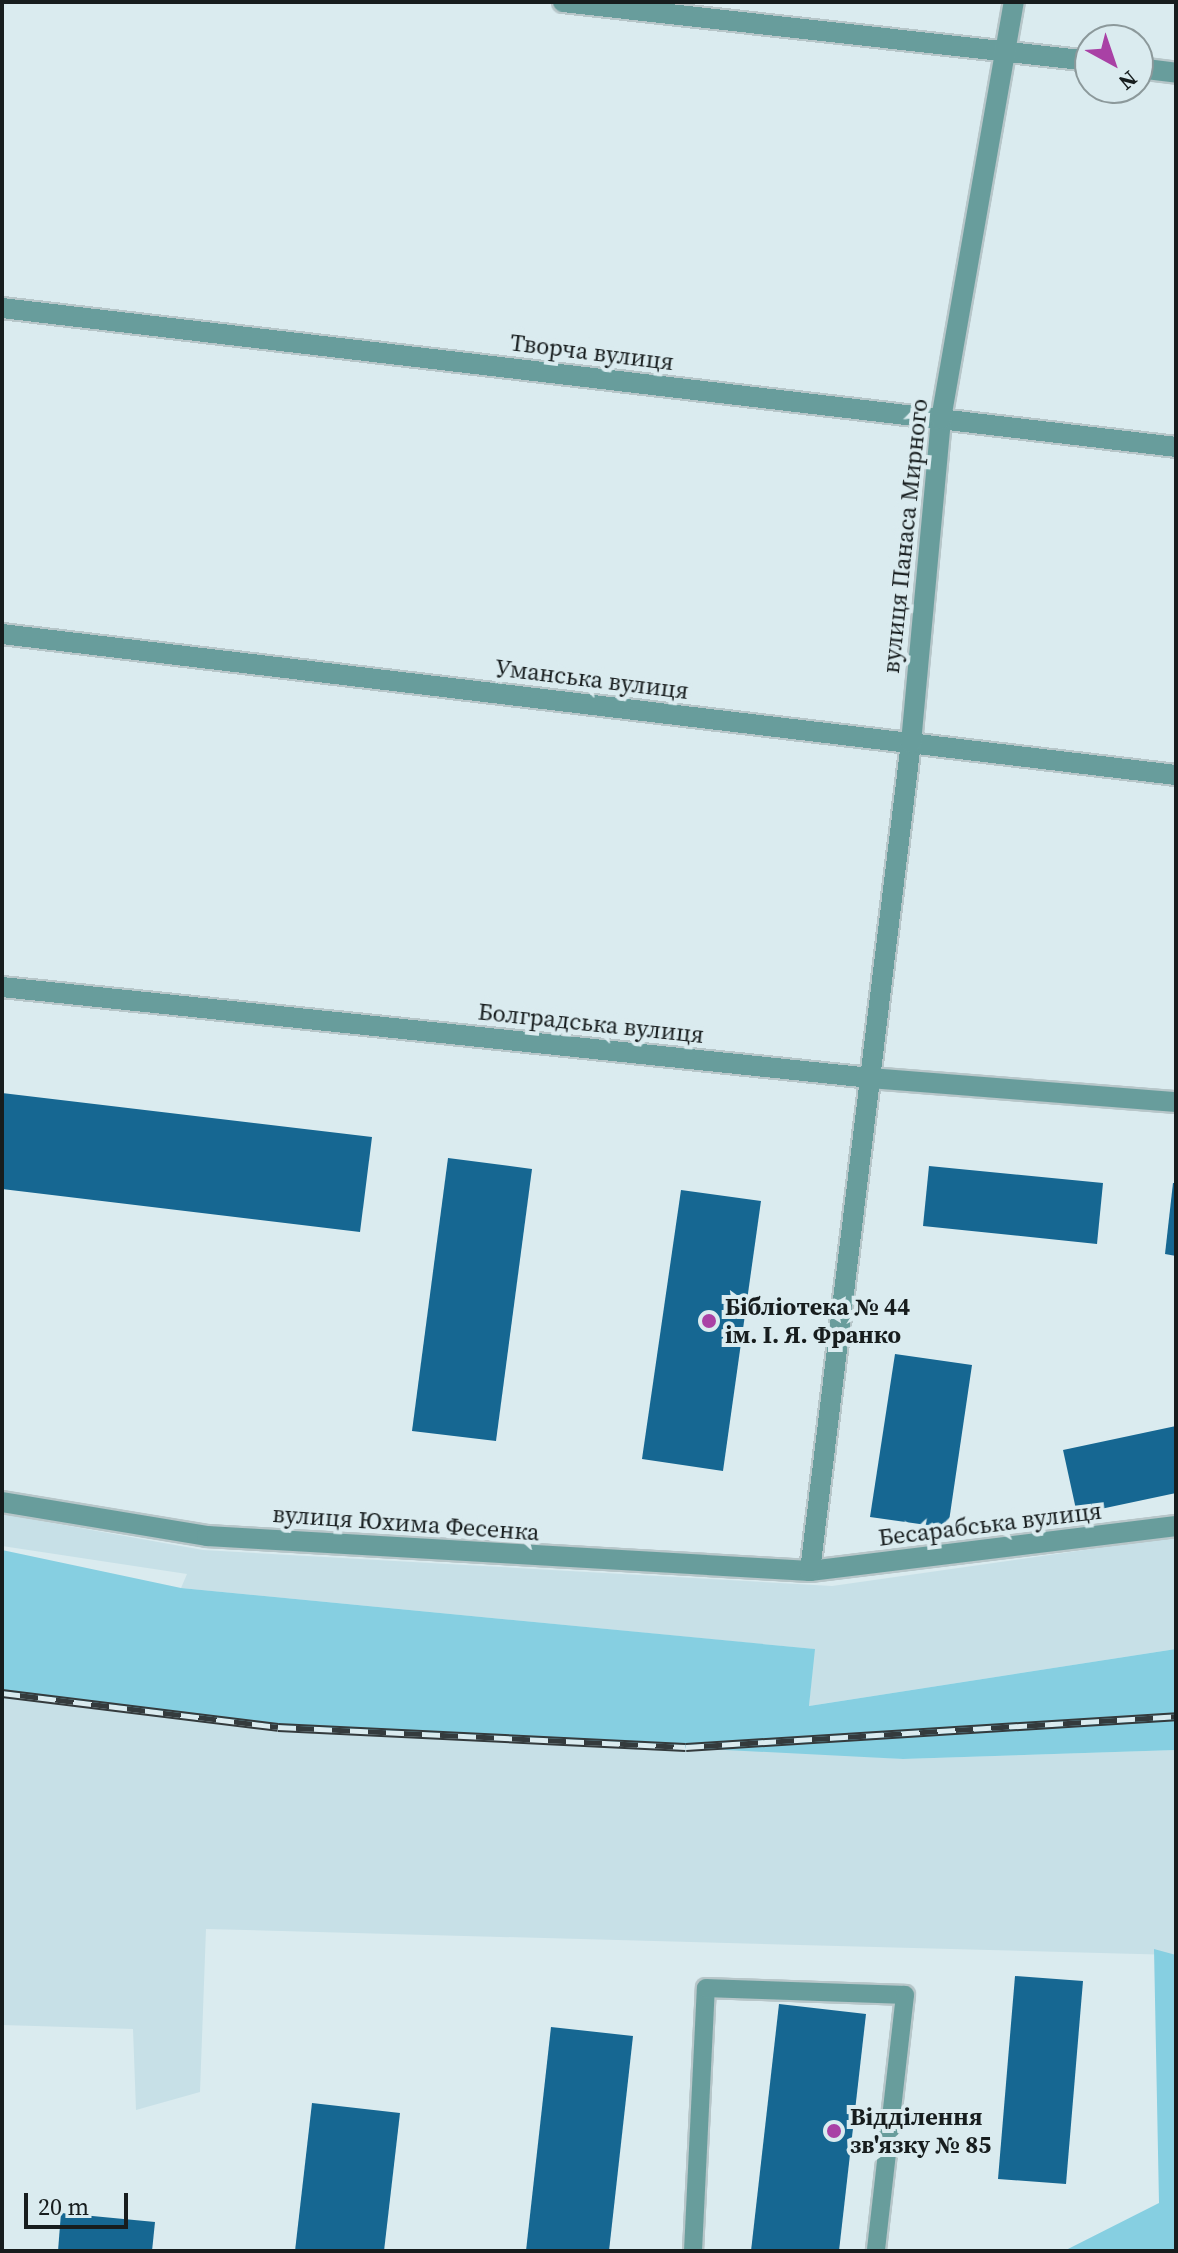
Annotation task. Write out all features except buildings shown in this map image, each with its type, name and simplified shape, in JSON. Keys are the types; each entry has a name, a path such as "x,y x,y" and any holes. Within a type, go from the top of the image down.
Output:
{"street":[{"path":"563,2 1074,59"},
{"name":"вулиця Панаса Мирного","path":"810,1571 911,743 941,419 1014,2"},
{"path":"1154,70 1176,73"},
{"name":"Творча вулиця","path":"2,308 1176,447"},
{"name":"Уманська вулиця","path":"2,634 1176,775"},
{"name":"Болградська вулиця","path":"2,987 870,1078 1176,1102"},
{"name":"вулиця Юхима Фесенка","path":"2,1502 207,1536 810,1571"},
{"name":"Бесарабська вулиця","path":"810,1571 1176,1526"}],"lane":[{"path":"693,2251 706,1988 905,1995 876,2251"}],"shaded area":[{"path":"2,1514 203,1550 832,1586 1176,1537 1176,1649 809,1706 814,1649 181,1588 187,1574 2,1546"},
{"path":"2,1550 181,1588 815,1649 809,1706 1176,1649 1176,1750 903,1759 278,1727 2,1693"},
{"path":"2,1694 903,1759 1176,1750 1176,1955 206,1929 200,2092 136,2110 133,2029 2,2025"},
{"path":"1154,1949 1176,1955 1176,2251 1064,2251 1159,2203"}],"railway":[{"path":"2,1693 278,1727 686,1747 1176,1716"}],"place":[{"name":"Бібліотека № 44 ім. І. Я. Франко","path":"709,1321"},
{"name":"Відділення зв'язку № 85","path":"834,2131"}]}
